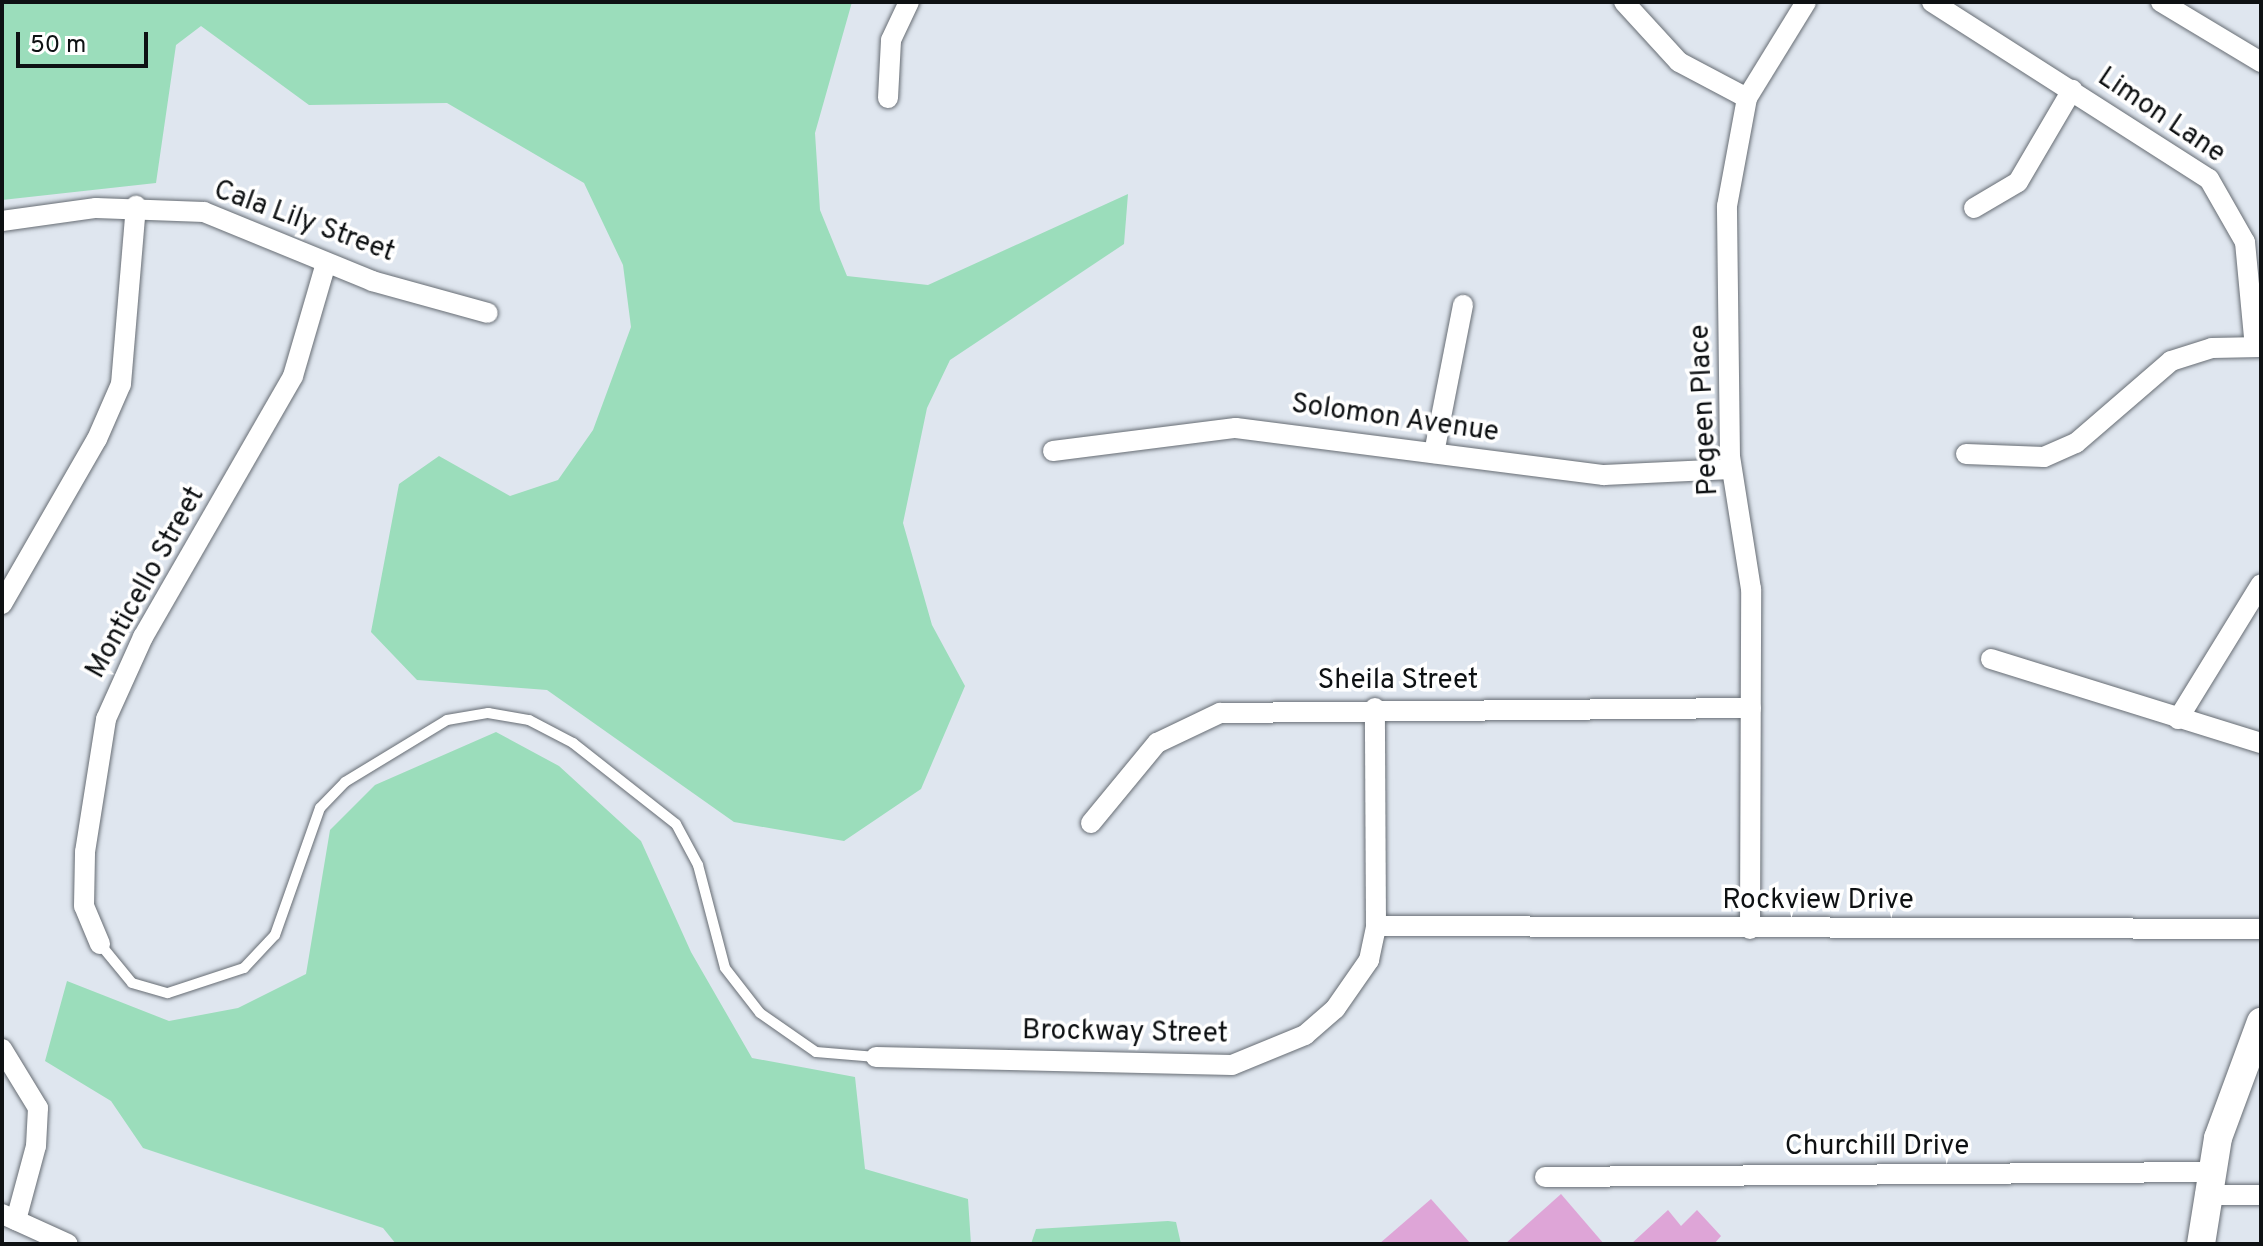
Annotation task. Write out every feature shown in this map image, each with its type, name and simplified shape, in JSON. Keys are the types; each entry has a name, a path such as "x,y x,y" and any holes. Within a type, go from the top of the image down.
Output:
{"street":[{"path":"888,98 891,40 909,2"},
{"path":"1624,2 1679,62 1747,98"},
{"name":"Pegeen Place","path":"1750,929 1750,568 1731,469 1727,206 1747,98 1806,2"},
{"name":"Limon Lane","path":"1932,2 2072,90 2221,194 2249,258 2258,347"},
{"path":"2161,2 2261,62"},
{"path":"1974,208 2018,182 2072,90"},
{"path":"2,604 121,384 136,206"},
{"name":"Cala Lily Street","path":"2,221 136,206 204,212 326,263 488,313"},
{"name":"Monticello Street","path":"100,944 84,906 85,852 106,719 143,637 293,376 326,263"},
{"path":"1434,453 1463,305"},
{"path":"1966,454 2044,457 2076,443 2171,361 2212,348 2258,347"},
{"name":"Solomon Avenue","path":"1053,451 1213,428 1626,477 1731,469"},
{"path":"2178,719 2261,584"},
{"path":"1991,659 2261,743"},
{"name":"Brockway Street","path":"876,1057 1252,1060 1305,1035 1335,1009 1369,960 1376,926 1375,708"},
{"name":"Sheila Street","path":"1091,823 1142,756 1192,722 1250,709 1751,708"},
{"name":"Rockview Drive","path":"1376,926 2261,929"},
{"path":"2201,1244 2207,1184 2261,1022"},
{"path":"2,1049 38,1108 36,1146 9,1217 68,1244"},
{"name":"Churchill Drive","path":"1545,1177 2207,1184 2261,1195"}],"lane":[{"path":"100,944 132,983 168,993 244,968 275,935 320,808 345,782 447,720 488,713 529,720 573,743 676,824 698,865 725,968 760,1013 816,1052 876,1057"}],"green space":[{"path":"2,2 852,2 815,133 820,210 847,276 928,285 1128,194 1124,244 950,360 927,408 903,523 932,625 965,686 921,789 844,841 734,822 547,690 417,680 371,632 399,484 439,456 510,496 558,480 593,430 631,327 623,265 584,183 447,103 309,105 201,26 176,45 156,183 2,200"},
{"path":"496,732 559,766 641,841 691,952 752,1058 855,1077 865,1169 968,1199 971,1244 396,1244 383,1228 143,1148 111,1101 45,1061 67,981 169,1021 238,1008 306,974 330,830 375,785"},
{"path":"1176,1222 1181,1244 1031,1244 1036,1229"}],"building":[{"path":"1561,1194 1604,1244 1505,1244"},
{"path":"1431,1199 1471,1244 1379,1244"},
{"path":"1668,1210 1681,1226 1697,1210 1721,1236 1714,1244 1631,1244"}]}
